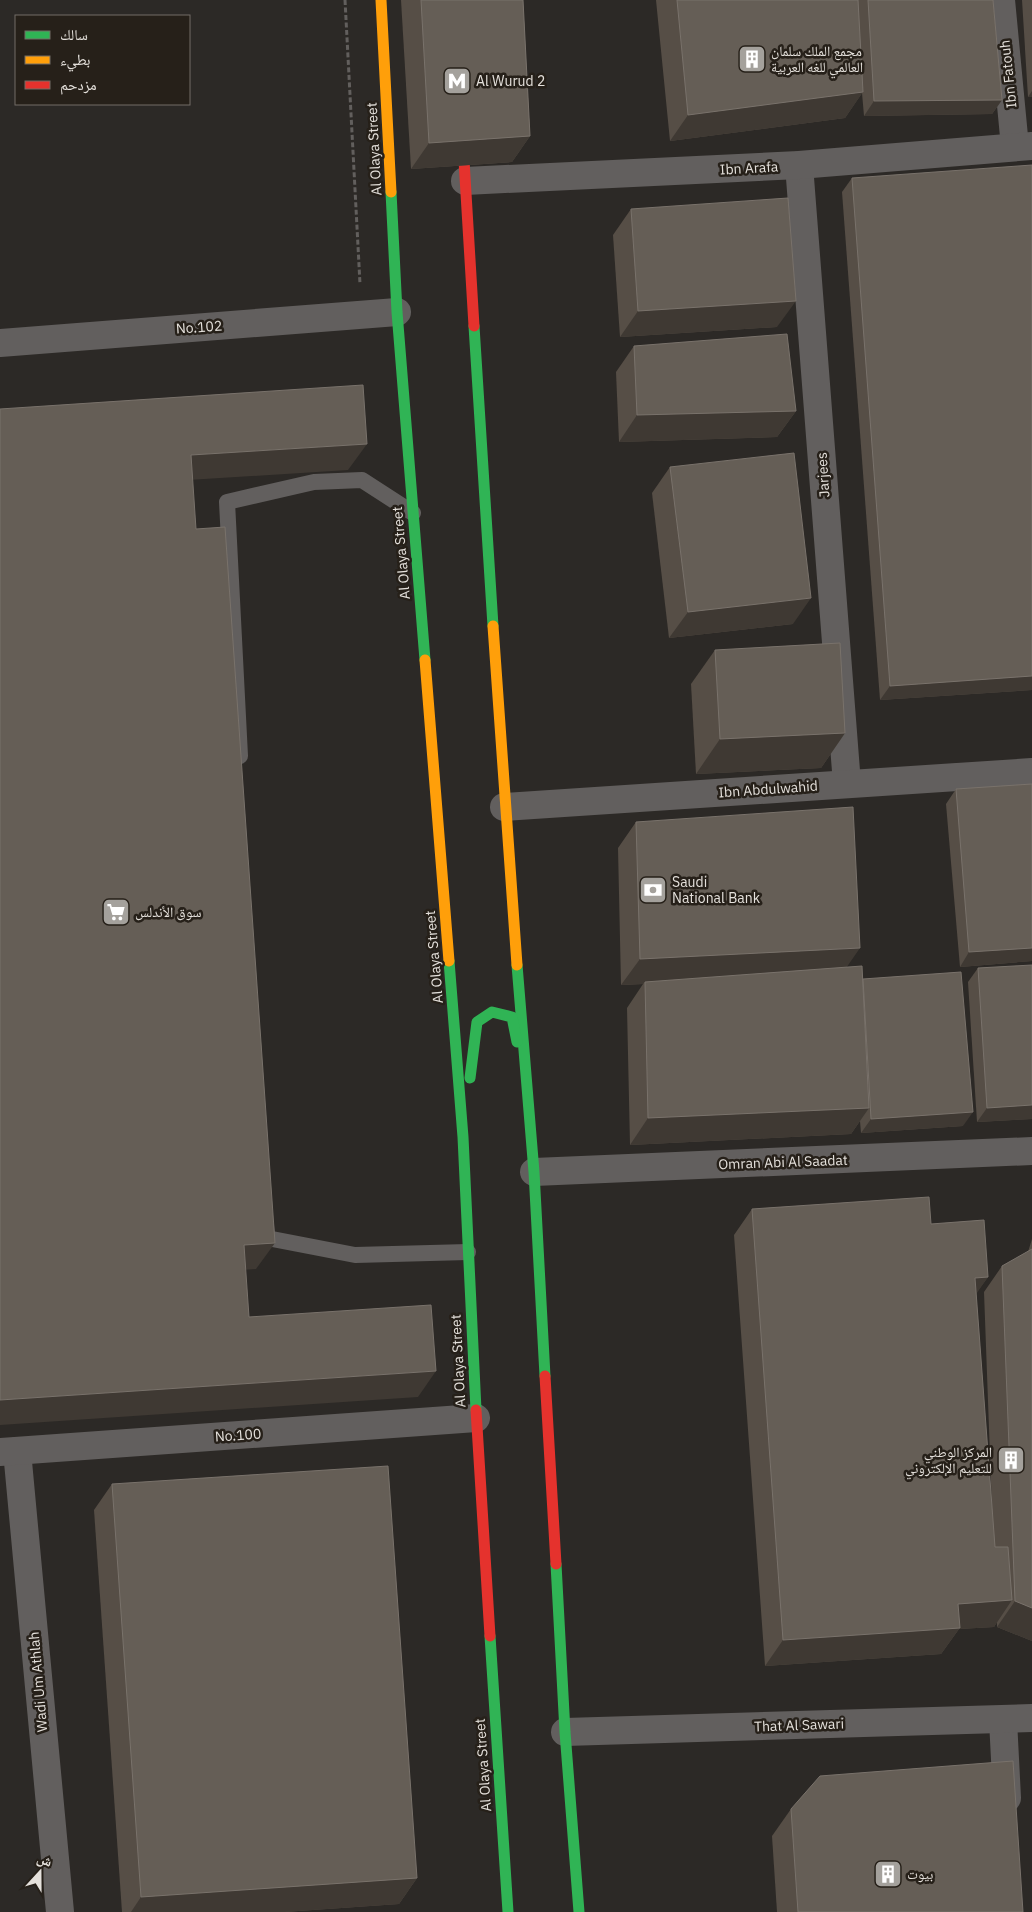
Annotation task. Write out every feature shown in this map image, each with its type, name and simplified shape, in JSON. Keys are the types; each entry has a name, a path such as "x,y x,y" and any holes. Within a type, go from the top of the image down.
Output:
{"main road":[{"name":"Al Olaya Street","path":"381,0 397,312 463,1137 476,1418 508,1912"},
{"path":"461,114 504,807 534,1172 565,1732 578,1912"},
{"path":"463,1137 477,1022 492,1012 512,1017 528,1103"}],"street":[{"name":"Ibn Fatouh","path":"1001,0 1024,147"},
{"name":"Ibn Arafa","path":"465,180 799,165 1024,147"},
{"name":"Jarjees","path":"799,165 846,784"},
{"name":"No.102","path":"0,343 397,312"},
{"name":"Ibn Abdulwahid","path":"504,807 1032,772"},
{"name":"Omran Abi Al Saadat","path":"534,1172 1032,1152"},
{"name":"No.100","path":"8,1452 476,1418"},
{"name":"Wadi Um Athlah","path":"8,1452 60,1912"},
{"name":"That Al Sawari","path":"565,1732 1032,1718"},
{"path":"1002,1720 1009,1825"}],"lane":[{"path":"241,770 227,502 314,482 362,480 413,513"},
{"path":"265,1208 267,1238 355,1255 468,1252"}],"path":[{"path":"345,0 362,315"}],"building":[{"name":"Al Wurud 2","path":"421,0 523,0 530,136 429,143"},
{"name":"مجمع الملك سلمان العالمي للغه العربية","path":"677,0 858,0 863,92 688,115"},
{"path":"868,0 993,0 1002,100 874,101"},
{"path":"1032,165 1032,676 890,686 852,178"},
{"path":"788,198 796,301 638,311 631,209"},
{"path":"787,334 796,411 637,415 634,346"},
{"name":"سوق الأندلس","path":"363,385 367,444 191,455 196,529 225,527 275,1243 244,1245 249,1317 431,1305 436,1371 0,1400 0,409"},
{"path":"794,453 811,598 688,612 670,467"},
{"path":"840,643 845,733 720,739 715,650"},
{"path":"1032,784 1032,948 969,952 956,789"},
{"path":"853,807 860,948 640,959 636,822"},
{"path":"1032,965 1032,1105 987,1108 978,968"},
{"path":"862,966 869,1108 648,1118 645,982"},
{"path":"961,972 973,1112 871,1119 863,979"},
{"path":"929,1197 931,1224 984,1220 988,1277 975,1278 995,1547 1008,1547 1012,1600 958,1604 960,1628 783,1640 752,1209"},
{"path":"1032,1249 1032,1608 1015,1601 1002,1266"},
{"path":"388,1466 417,1878 141,1897 112,1484"},
{"name":"بيوت","path":"1013,1761 1023,1912 798,1912 791,1809 820,1776"}],"traffic: fast":[{"path":"391,192 397,312 425,660"},
{"path":"474,326 493,626"},
{"path":"449,961 463,1137 476,1410"},
{"path":"517,965 534,1172 545,1376"},
{"path":"470,1078 477,1022 492,1012 512,1017 517,1042"},
{"path":"556,1564 565,1732 579,1912"},
{"path":"490,1636 508,1912"}],"traffic: slow":[{"path":"381,0 391,192"},
{"path":"493,626 517,965"},
{"path":"425,660 449,961"}],"traffic: jam":[{"path":"462,127 474,326"},
{"path":"545,1376 556,1564"},
{"path":"476,1410 490,1636"}],"place":[{"name":"مجمع الملك سلمان العالمي للغه العربية","path":"752,59"},
{"name":"Al Wurud 2","path":"457,81"},
{"name":"Saudi National Bank","path":"653,890"},
{"name":"سوق الأندلس","path":"116,912"},
{"name":"المركز الوطني للتعليم الإلكتروني","path":"1011,1460"},
{"name":"بيوت","path":"888,1874"}]}
